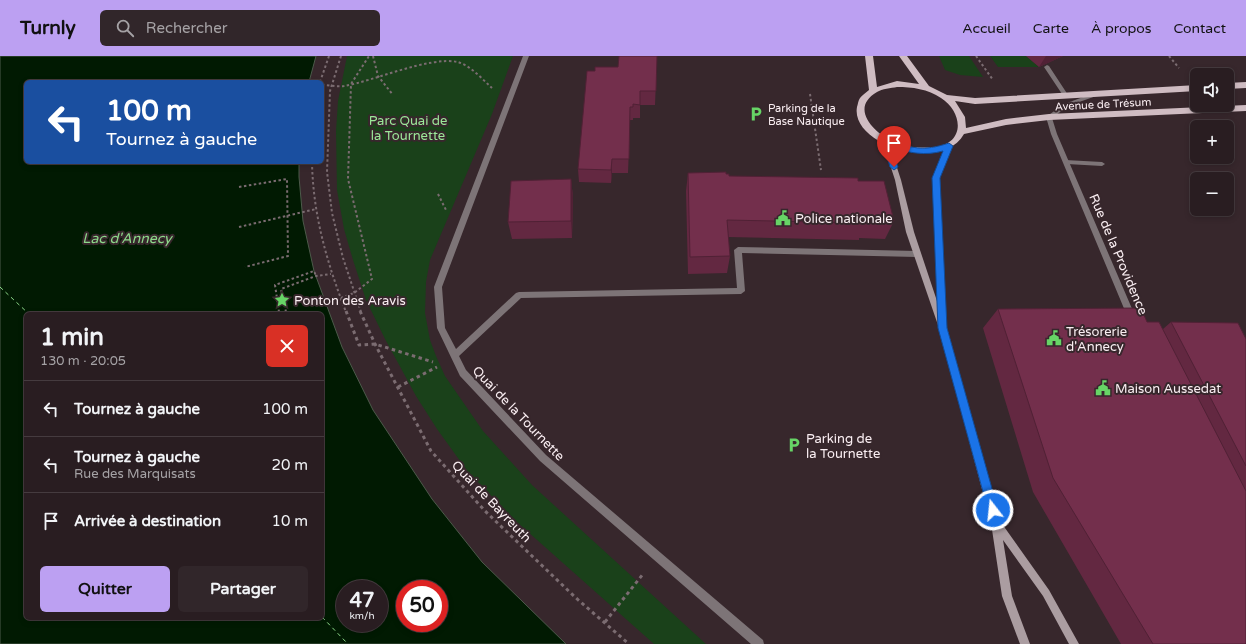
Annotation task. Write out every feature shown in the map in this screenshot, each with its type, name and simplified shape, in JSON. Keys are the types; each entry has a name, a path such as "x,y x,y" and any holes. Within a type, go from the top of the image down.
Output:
{"main road":[{"path":"869,56 873,90"},
{"path":"903,56 926,88"},
{"path":"897,84 926,88 945,97 960,114 963,126 962,132 949,146 919,152 908,150 886,143 867,127 862,117 862,103 866,96 873,90 880,87 897,84"},
{"path":"1234,86 1246,85"},
{"name":"Avenue de Trésum","path":"945,97 975,101 1190,88"},
{"name":"Avenue de Trésum","path":"962,132 1006,122 1049,117 1246,108"},
{"path":"886,143 898,180 910,232 943,328 996,523 1007,596 1025,644"},
{"path":"943,328 936,178 949,146"},
{"path":"996,523 1046,593 1074,644"}],"street":[{"name":"Quai de la Tournette","path":"526,56 438,287 441,328 463,373 542,458 759,644"},
{"path":"1047,67 1066,96"},
{"path":"1049,117 1066,105 1097,94"},
{"name":"Rue de la Providence","path":"1049,117 1137,329"},
{"path":"1067,162 1102,164"},
{"path":"454,356 519,295 741,291 738,250 917,254"}],"path":[{"path":"321,80 329,56"},
{"name":"Quai de Bayreuth","path":"341,56 330,91 326,172 332,213 343,258 354,293 375,344 431,451 485,511 576,598 629,644"},
{"path":"341,298 354,293 372,279 348,179 351,84 369,56"},
{"path":"372,56 378,76 393,94"},
{"path":"324,85 343,86 429,62 447,60 459,62 473,71 493,89 512,94"},
{"path":"987,81 994,81"},
{"path":"810,94 821,170"},
{"path":"312,164 316,209 331,274 359,345 375,344"},
{"path":"239,186 287,179 288,256 245,267"},
{"path":"239,227 316,209"},
{"path":"279,312 275,286 314,271 316,276"},
{"path":"286,312 281,289 316,276 331,274"},
{"path":"398,387 454,356"},
{"path":"605,622 656,557"}],"green space":[{"name":"Parc Quai de la Tournette","path":"347,56 513,56 492,114 430,260 426,282 425,313 430,340 445,376 483,431 532,485 706,644 654,644 518,523 468,472 437,429 416,396 366,300 344,229 337,190 336,131 338,101"},
{"path":"939,56 969,56 983,77 960,75 945,70"},
{"path":"990,56 1026,56 1039,67 998,67"}],"water":[{"name":"Lac d'Annecy","path":"0,56 316,56 310,80 24,80 24,164 299,164 303,221 314,271 342,347 373,410 432,499 482,562 566,644 0,644"}],"building":[{"path":"619,56 657,56 656,91 640,91 640,105 633,104 633,107 630,107 629,159 612,159 611,170 578,169 587,71 595,71 595,67 618,67"},
{"name":"Police nationale","path":"726,172 729,176 858,178 858,181 884,181 894,221 866,221 866,223 727,220 730,256 690,257 688,173"},
{"path":"571,179 571,221 508,222 511,181"},
{"path":"1141,308 1147,322 1159,322 1246,491 1246,644 1153,644 1053,478 998,309"},
{"path":"1171,322 1238,323 1246,339 1246,466"}],"ferry route":[{"path":"0,287 27,312"},
{"path":"324,619 348,644"}],"place":[{"name":"Parking de la Base Nautique","path":"756,114"},
{"name":"Police nationale","path":"783,218"},
{"name":"Ponton des Aravis","path":"282,300"},
{"name":"Trésorerie d'Annecy","path":"1054,338"},
{"name":"Maison Aussedat","path":"1103,388"},
{"name":"Parking de la Tournette","path":"794,445"}],"route":[{"path":"894,167 886,143 919,152 949,146 936,178 943,328 993,510"}]}
